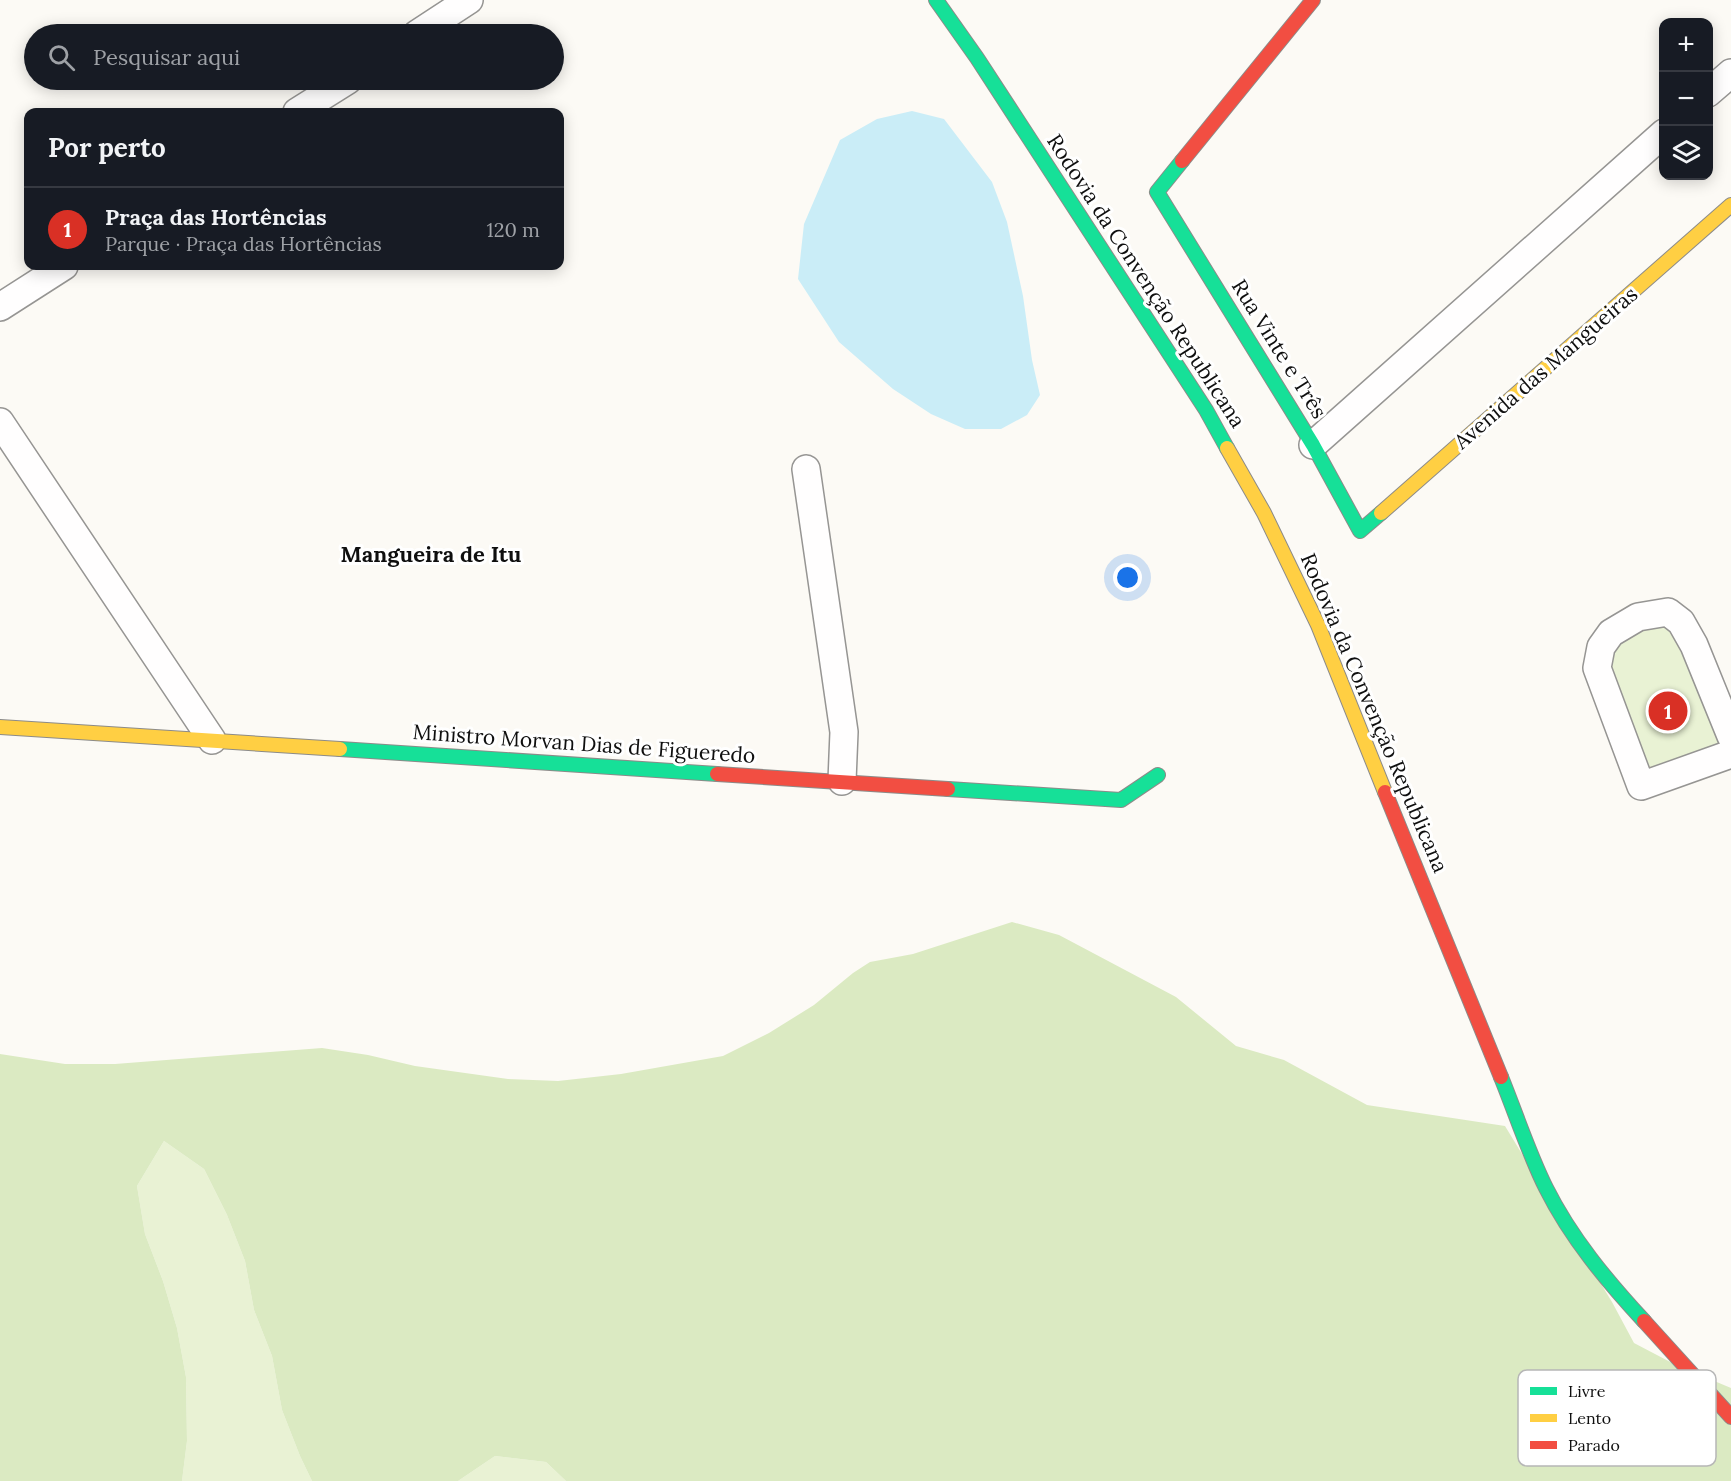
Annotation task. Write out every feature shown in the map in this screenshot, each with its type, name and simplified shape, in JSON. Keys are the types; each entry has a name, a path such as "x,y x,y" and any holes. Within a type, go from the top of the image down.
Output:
{"street":[{"path":"432,24 469,0"},
{"name":"Rodovia da Convenção Republicana","path":"936,0 977,58 1206,410 1264,513 1318,625 1546,1188 1570,1230 1608,1282 1688,1370"},
{"name":"Rua Vinte e Três","path":"1313,0 1157,192 1313,445 1360,531"},
{"path":"1713,89 1731,73"},
{"path":"303,108 332,90"},
{"path":"1313,445 1659,137"},
{"name":"Avenida das Mangueiras","path":"1360,531 1731,206"},
{"path":"0,307 57,270"},
{"path":"0,422 212,740"},
{"path":"806,469 844,732 842,782"},
{"path":"1731,736 1694,645 1681,622 1668,612 1638,617 1611,633 1601,647 1597,668 1641,786 1731,754"},
{"name":"Ministro Morvan Dias de Figueredo","path":"0,727 1121,800 1158,775"},
{"name":"Rodovia da Convenção Republicana","path":"1716,1401 1731,1417"}],"green space":[{"path":"1646,625 1676,626 1730,748 1647,777 1607,673 1608,651"},
{"path":"1012,922 1059,935 1176,997 1236,1046 1284,1060 1367,1105 1505,1126 1612,1302 1634,1343 1688,1370 1518,1370 1518,1466 1716,1466 1716,1382 1731,1388 1731,1481 566,1481 546,1462 495,1456 458,1481 312,1481 282,1410 272,1356 254,1310 245,1261 227,1215 204,1169 164,1141 137,1186 145,1234 163,1281 177,1328 186,1377 187,1441 182,1481 0,1481 0,1054 65,1064 115,1064 322,1048 368,1055 415,1066 508,1079 558,1081 621,1074 723,1056 769,1033 814,1005 870,962 913,954"},
{"path":"164,1141 204,1169 227,1215 245,1261 254,1310 272,1356 282,1410 312,1481 182,1481 187,1441 186,1377 177,1328 163,1281 145,1234 137,1186"},
{"path":"495,1456 546,1462 566,1481 458,1481"}],"water":[{"path":"912,111 944,119 992,182 1007,222 1023,296 1032,360 1040,395 1027,415 1001,429 965,429 931,414 893,389 839,342 798,279 804,224 840,140 877,119"}],"traffic: fast":[{"path":"936,0 977,58 1206,410 1227,448"},
{"path":"1182,161 1157,192 1313,445 1360,531 1381,513"},
{"path":"340,749 717,774"},
{"path":"948,789 1121,800 1158,775"},
{"path":"1501,1077 1534,1162 1556,1206 1591,1258 1644,1321"}],"traffic: slow":[{"path":"1381,513 1731,205"},
{"path":"1227,448 1264,513 1318,625 1385,792"},
{"path":"0,727 340,749"}],"traffic: jam":[{"path":"1182,161 1313,0"},
{"path":"717,774 948,789"},
{"path":"1385,792 1501,1077"},
{"path":"1644,1321 1688,1370"},
{"path":"1716,1400 1731,1417"}],"place":[{"name":"Praça das Hortências","path":"1668,711"}],"district":[{"name":"Mangueira de Itu","path":"431,554"}]}
